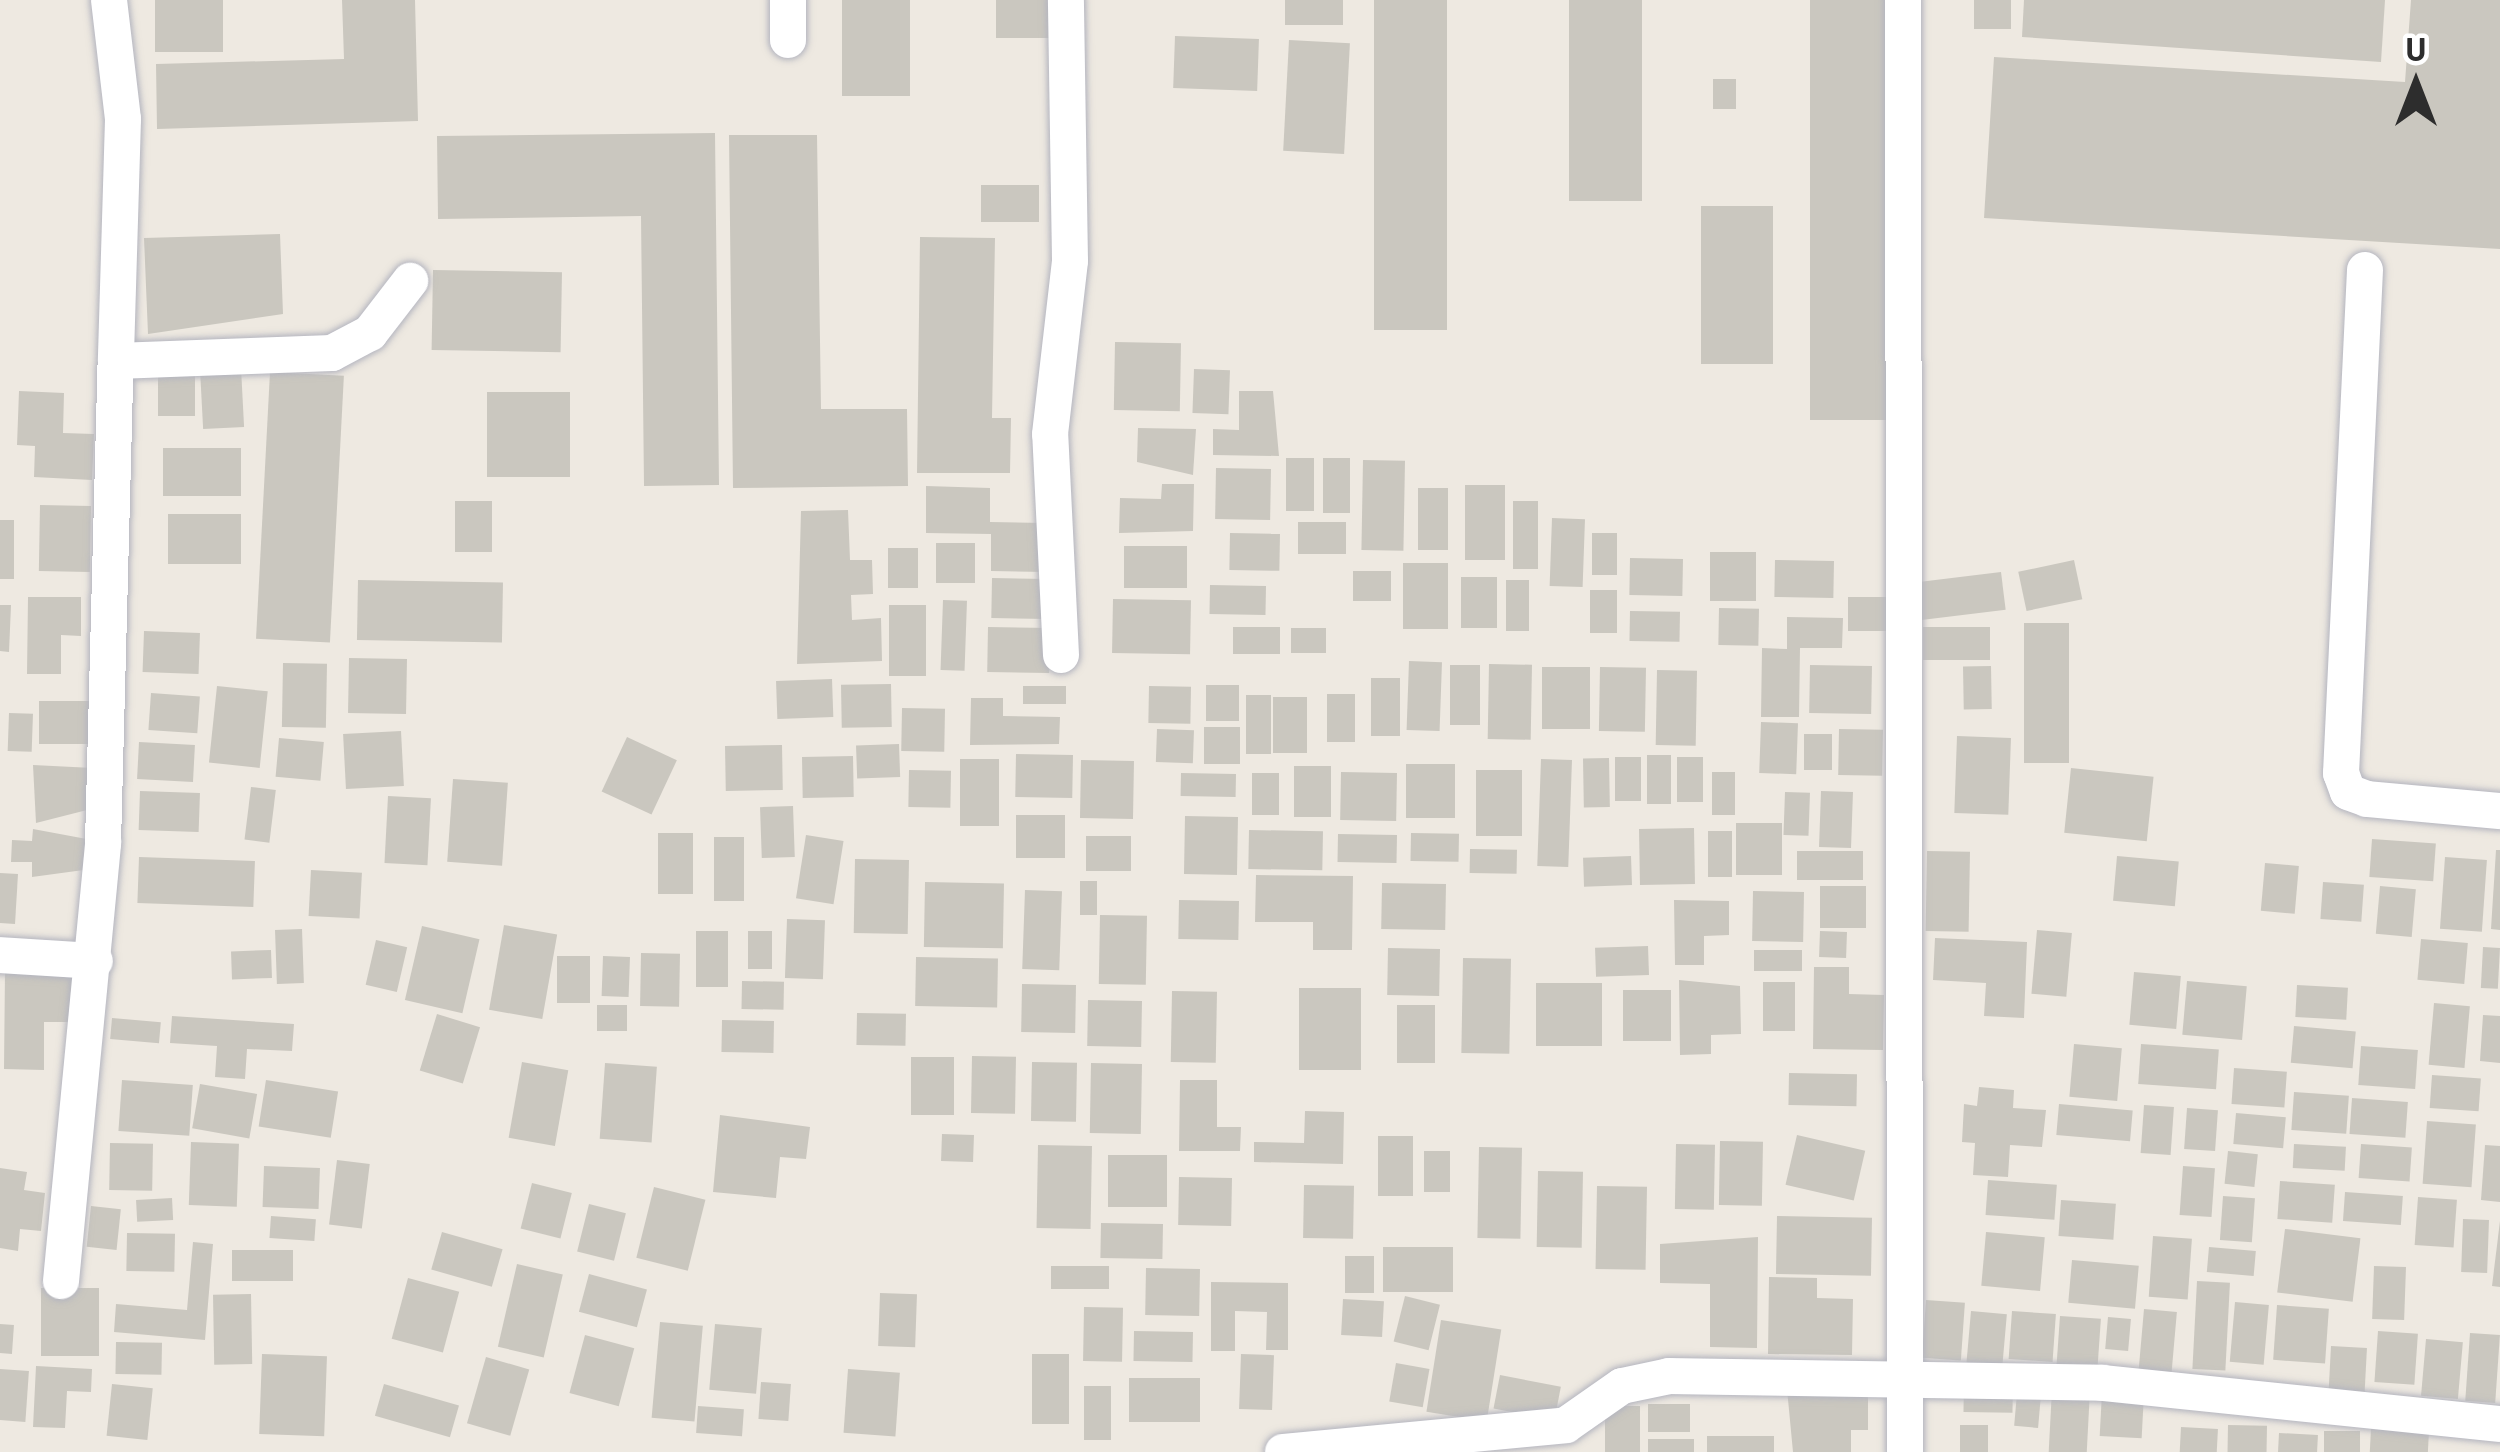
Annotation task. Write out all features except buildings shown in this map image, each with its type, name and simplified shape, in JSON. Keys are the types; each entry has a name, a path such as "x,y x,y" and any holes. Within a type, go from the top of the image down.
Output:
{"street":[{"path":"62,1280 95,962 123,119 109,0"},
{"path":"788,0 788,40"},
{"path":"1061,656 1050,434 1070,261 1066,0"},
{"path":"1903,0 1905,1452"},
{"path":"2365,270 2341,773 2348,792 2367,799 2500,811"},
{"path":"116,361 332,353 370,333 410,281"},
{"path":"0,955 95,962"},
{"path":"1283,1452 1566,1425 1647,1378 2103,1383 2500,1424"}]}
